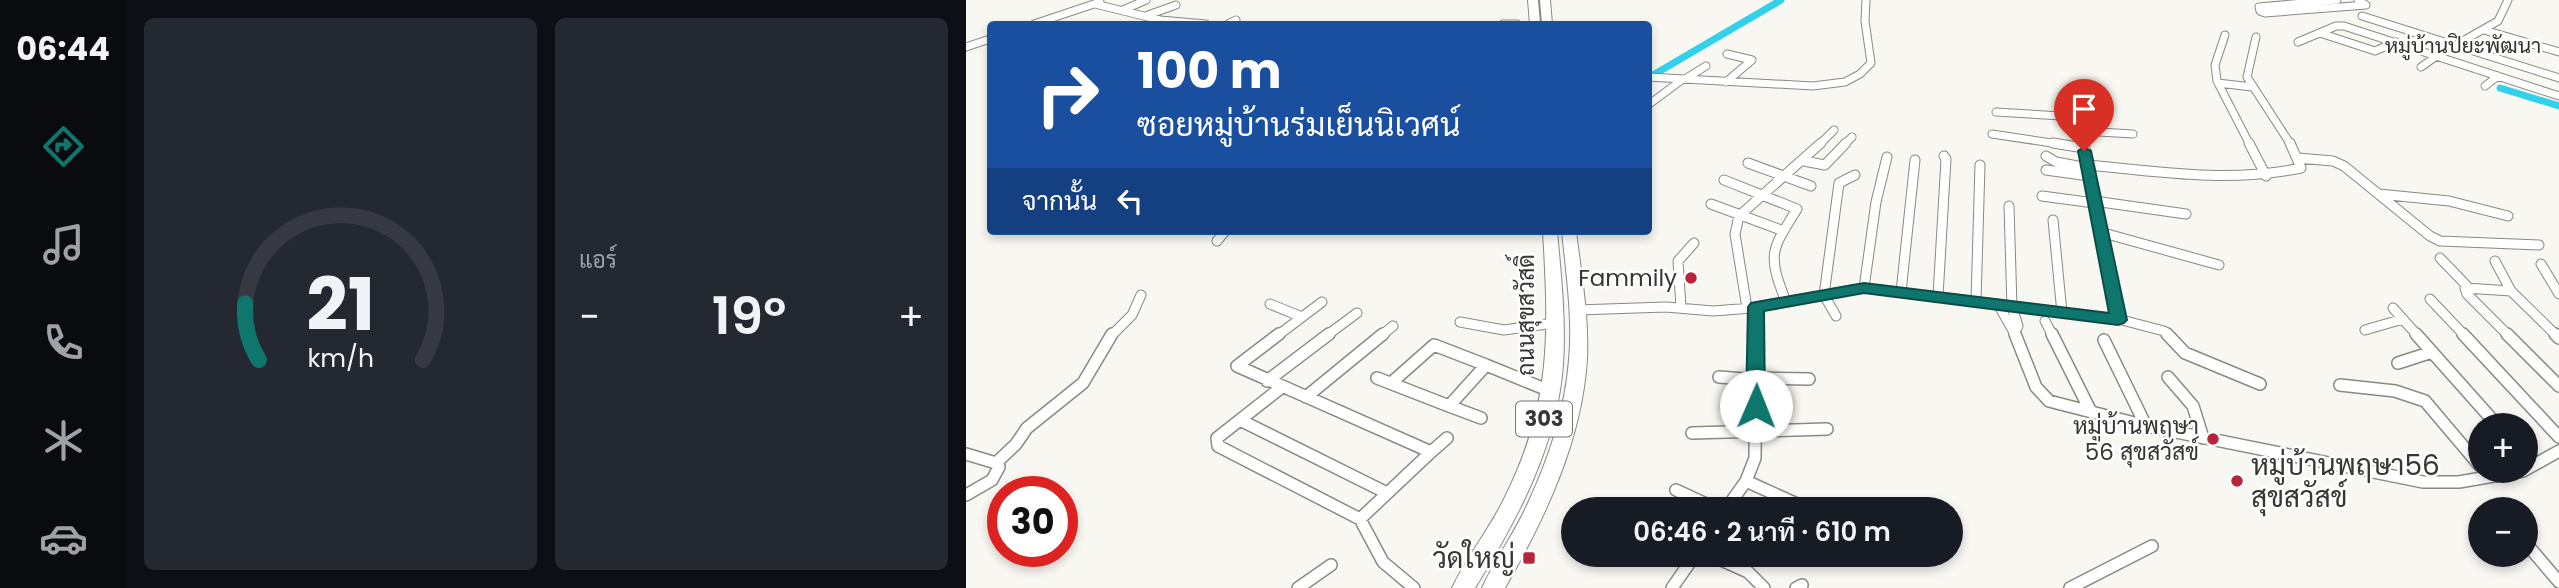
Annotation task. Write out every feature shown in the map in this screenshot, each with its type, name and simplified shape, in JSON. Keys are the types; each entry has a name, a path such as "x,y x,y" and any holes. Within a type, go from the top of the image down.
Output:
{"main road":[{"path":"1533,0 1535,21"},
{"path":"1545,0 1548,21"},
{"name":"ถนนสุขสวัสดิ์","path":"1463,588 1512,502 1534,452 1550,391 1554,366 1550,235"},
{"name":"ถนนสุขสวัสดิ์","path":"1493,588 1537,505 1566,427 1578,360 1577,310 1569,235"}],"street":[{"path":"1043,21 1105,0"},
{"path":"1122,10 1146,0"},
{"path":"1652,77 1813,86 1844,82 1860,75 1871,63 1865,21 1866,0"},
{"path":"2337,0 2259,7 2265,13 2366,5 2358,0"},
{"path":"2421,66 2500,20 2508,0"},
{"path":"1095,4 1172,21"},
{"path":"1148,16 1175,5"},
{"path":"2362,16 2559,78"},
{"path":"2298,42 2336,26 2344,26 2559,96"},
{"path":"2484,30 2559,52"},
{"path":"2320,33 2375,51 2396,43"},
{"path":"2225,35 2215,65 2218,83 2266,176"},
{"path":"2046,170 2244,177 2266,176 2301,168 2298,158 2252,86 2247,72 2257,52 2256,37"},
{"path":"966,47 987,40"},
{"path":"1726,82 1752,62 1727,54"},
{"path":"1652,102 1706,66"},
{"path":"2485,86 2498,76"},
{"path":"2218,83 2252,86"},
{"path":"2075,99 2118,320"},
{"path":"1996,112 2078,117"},
{"path":"1735,497 1746,481 1755,458 1756,379 1752,308 1735,234 1739,216 1804,161 1834,130"},
{"path":"2081,131 2133,134"},
{"path":"1992,134 2084,148"},
{"path":"1804,161 1825,165 1852,137"},
{"path":"1938,296 1946,159 1944,156"},
{"path":"2046,156 2056,162 2088,170"},
{"path":"1864,288 1876,202 1887,157"},
{"path":"2298,158 2339,163 2440,241 2539,245"},
{"path":"1901,292 1915,160"},
{"path":"1748,163 1811,186"},
{"path":"1976,301 1980,164"},
{"path":"1836,316 1824,295 1839,183 1855,175"},
{"path":"1724,180 1797,209 1781,230 1774,253 1774,266 1786,302"},
{"path":"2379,194 2449,201 2508,216"},
{"path":"2042,196 2186,214"},
{"path":"1711,204 1781,230"},
{"path":"2009,206 2012,307 2018,326 2014,333"},
{"path":"2053,220 2062,313"},
{"path":"2100,232 2219,265"},
{"path":"1217,241 1222,235"},
{"path":"1681,307 1678,261 1694,243"},
{"path":"2440,258 2468,286 2511,291"},
{"path":"2496,261 2511,291 2559,338"},
{"path":"2541,264 2559,294"},
{"path":"2468,286 2465,288 2467,293 2559,386"},
{"path":"1577,310 1752,308 1864,288 1938,296 2118,320 2164,331 2185,354 2260,384"},
{"path":"996,463 1016,444 1027,428 1083,383 1113,333 1132,315 1141,295"},
{"path":"2430,299 2559,437"},
{"path":"1322,302 1237,366 1431,452"},
{"path":"1270,304 1301,317"},
{"path":"1998,304 2005,324 2014,333 2038,392 2045,398 2146,426 2423,482 2448,483 2468,478"},
{"path":"2393,308 2486,413"},
{"path":"1267,381 1357,313"},
{"path":"2365,330 2403,320"},
{"path":"2045,321 2091,412"},
{"path":"1460,322 1504,330 1554,323"},
{"path":"1306,397 1393,326"},
{"path":"2104,340 2146,426"},
{"path":"1391,383 1434,345 1550,391"},
{"path":"2398,363 2432,352"},
{"path":"1449,406 1486,365"},
{"path":"1719,377 1809,379"},
{"path":"2168,377 2193,406 2203,438"},
{"path":"1377,378 1481,418"},
{"path":"2340,385 2407,393 2425,401 2468,452"},
{"path":"1282,387 1217,438 1218,446 1360,519 1383,562 1414,588"},
{"path":"1240,420 1387,494"},
{"path":"1692,433 1827,429"},
{"path":"1360,519 1447,438"},
{"path":"2538,463 2559,451"},
{"path":"966,454 996,463"},
{"path":"966,495 996,477 999,472 996,463"},
{"path":"1746,481 1781,497"},
{"path":"1676,490 1691,497"},
{"path":"2070,588 2152,546"},
{"path":"2538,557 2559,583"},
{"path":"2544,565 2559,564"},
{"path":"1298,588 1331,565"},
{"path":"1672,588 1687,567"},
{"path":"1737,567 1748,572 1764,588"}],"waterway":[{"path":"1652,76 1781,0"},
{"path":"2500,88 2559,106"}],"place":[{"name":"Fammily","path":"1691,278"},
{"name":"หมู่บ้านพฤษา 56 สุขสวัสข์","path":"2213,439"},
{"name":"หมู่บ้านพฤษา56 สุขสวัสข์","path":"2237,481"},
{"name":"วัดใหญ่","path":"1529,558"}],"district":[{"name":"หมู่บ้านปิยะพัฒนา","path":"2463,46"}],"route":[{"path":"1756,406 1756,307 1864,288 2118,320 2084,151"}]}
